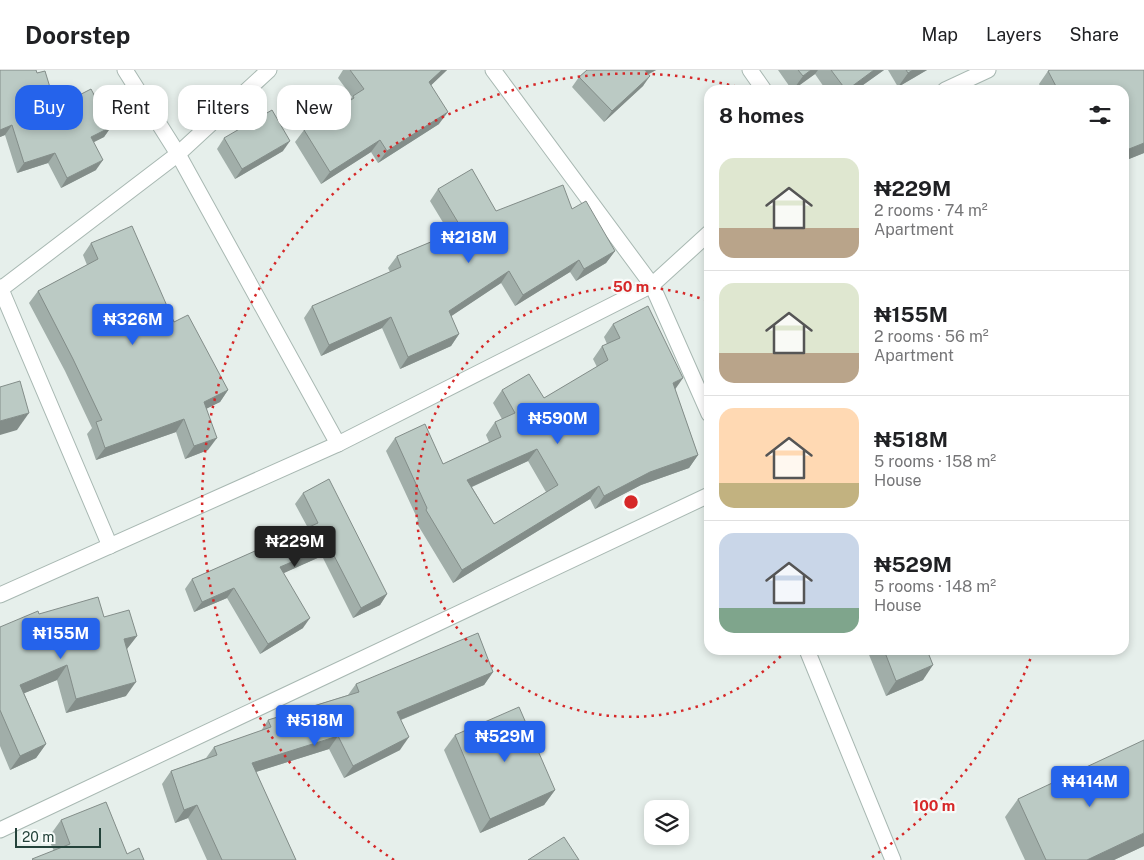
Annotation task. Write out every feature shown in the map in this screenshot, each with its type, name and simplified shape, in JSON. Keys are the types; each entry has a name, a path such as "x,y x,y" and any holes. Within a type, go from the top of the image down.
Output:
{"street":[{"path":"125,70 178,154 338,444"},
{"path":"110,546 1,288 178,154 268,70"},
{"path":"493,70 652,285 704,403"},
{"path":"750,70 760,85"},
{"path":"955,85 982,71"},
{"path":"0,595 338,444 652,285 704,238"},
{"path":"0,830 704,497"},
{"path":"809,655 893,860"}],"building":[{"path":"0,70 36,70 37,73 45,71 49,85 15,85 15,130 83,130 83,93 91,89 93,93 93,130 105,130 91,137 103,160 67,178 55,153 24,163 12,125 0,130"},
{"path":"350,70 442,70 429,82 448,112 387,151 380,140 330,172 304,130 351,130 351,100 354,98 353,96 364,89"},
{"path":"587,70 645,70 650,76 612,111 579,77"},
{"path":"798,70 811,70 803,76"},
{"path":"831,70 874,70 854,85 842,85"},
{"path":"1144,70 1144,143 1129,149 1129,85 1055,85 1048,71"},
{"path":"272,110 277,119 277,130 284,130 290,141 242,169 224,138 238,130 267,130 267,113"},
{"path":"472,169 496,211 563,185 572,209 586,201 615,251 584,269 579,260 523,295 509,271 449,311 459,334 408,357 391,317 329,345 312,306 401,267 397,256 462,229 438,189"},
{"path":"132,226 174,322 188,315 228,390 204,402 217,438 194,446 184,419 105,448 96,422 102,420 38,291 98,259 91,243"},
{"path":"648,306 683,378 673,383 698,455 650,472 604,496 599,486 462,570 426,510 427,508 395,438 425,424 443,464 501,437 495,422 515,413 502,390 529,374 544,398 608,360 602,346 620,338 613,324","holes":["537,449 558,485 494,524 467,480"]},
{"path":"20,381 29,413 0,421 0,387"},
{"path":"329,479 387,594 361,608 329,546 280,567 310,618 268,644 234,588 202,602 192,579 318,523 303,493"},
{"path":"98,597 104,617 129,610 137,636 124,639 136,682 76,699 67,665 20,685 46,744 20,756 0,710 0,627 38,611 39,614"},
{"path":"478,633 493,672 397,712 409,737 353,766 338,736 252,763 296,860 222,860 197,805 184,810 171,771 217,755 214,747 271,727 268,720 359,692 356,684"},
{"path":"886,655 929,655 933,665 896,681"},
{"path":"519,707 555,790 490,819 455,735"},
{"path":"1144,740 1144,833 1087,860 1046,860 1018,799"},
{"path":"106,802 127,854 139,848 144,860 32,859 70,844 61,820"},
{"path":"564,837 579,860 528,860"}]}
